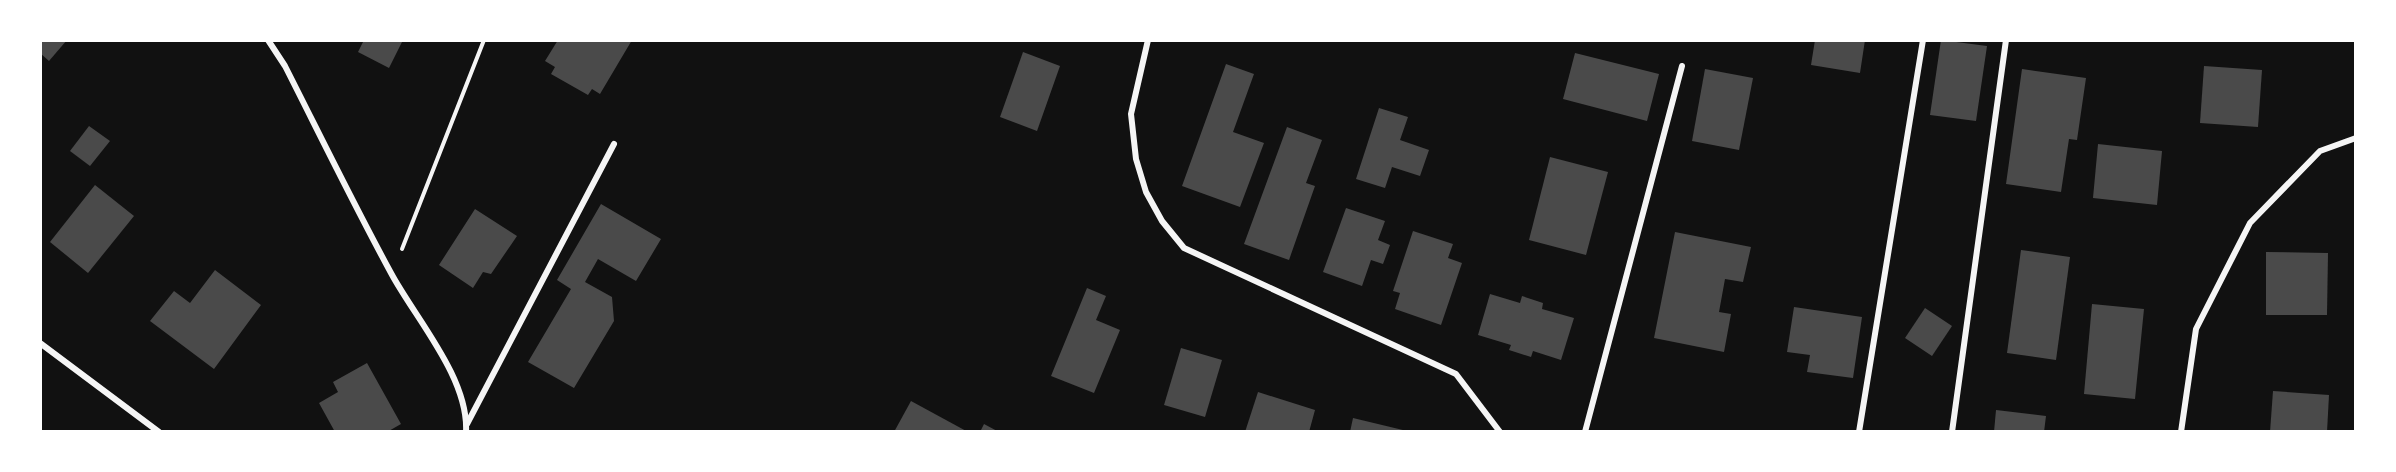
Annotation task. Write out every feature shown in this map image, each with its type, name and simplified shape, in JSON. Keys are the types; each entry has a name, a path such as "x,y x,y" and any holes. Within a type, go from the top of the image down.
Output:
{"street":[{"path":"268,40 285,66 392,274 446,361 459,391 466,428"},
{"path":"1148,40 1131,114 1136,159 1146,192 1156,211 1184,248 1456,374 1500,432"},
{"path":"1860,432 1923,40"},
{"path":"1952,432 2006,40"},
{"path":"1585,432 1682,66"},
{"path":"2181,432 2196,329 2250,224 2320,151 2355,138"},
{"path":"466,428 614,144"},
{"path":"40,343 159,432"}],"path":[{"path":"392,274 484,40"}],"building":[{"path":"40,40 67,40 49,61 40,53"},
{"path":"364,40 403,40 389,68 358,52"},
{"path":"558,40 632,40 600,94 592,89 588,95 551,74 555,67 545,61"},
{"path":"1815,40 1865,40 1860,73 1811,65"},
{"path":"1941,40 1987,46 1976,121 1930,115"},
{"path":"1023,52 1060,66 1037,131 1000,117"},
{"path":"1575,53 1659,74 1647,121 1563,99"},
{"path":"1226,64 1254,74 1233,132 1264,143 1240,207 1182,186"},
{"path":"2204,66 2262,70 2258,127 2200,123"},
{"path":"1705,69 1753,78 1739,150 1692,141"},
{"path":"2022,69 2086,78 2077,140 2069,139 2061,192 2006,184"},
{"path":"1379,108 1408,117 1400,140 1429,150 1420,176 1392,167 1385,188 1356,179"},
{"path":"89,126 110,141 90,166 70,151"},
{"path":"1287,127 1322,140 1306,183 1315,186 1289,260 1244,244"},
{"path":"2098,144 2162,151 2157,205 2093,198"},
{"path":"1550,157 1608,172 1586,255 1529,240"},
{"path":"95,185 134,216 88,273 50,242"},
{"path":"601,204 661,239 636,281 598,259 585,282 612,297 614,321 574,388 528,362 571,289 557,280"},
{"path":"1346,208 1385,221 1378,240 1390,245 1383,264 1371,260 1362,286 1323,272"},
{"path":"475,209 517,236 491,274 483,272 473,288 439,265"},
{"path":"1413,231 1453,244 1448,258 1462,263 1441,325 1395,309 1400,293 1393,291"},
{"path":"1675,232 1751,247 1743,282 1725,279 1719,312 1731,314 1724,352 1654,338"},
{"path":"2021,250 2070,257 2056,360 2007,353"},
{"path":"2266,252 2328,253 2327,315 2266,315"},
{"path":"215,270 261,305 214,369 150,321 174,291 190,303"},
{"path":"1087,288 1106,296 1096,320 1120,330 1094,393 1051,376"},
{"path":"1490,294 1520,303 1522,296 1543,303 1542,309 1574,318 1561,360 1533,351 1531,357 1509,350 1511,345 1478,335"},
{"path":"2092,304 2144,309 2135,399 2084,394"},
{"path":"1794,307 1862,317 1853,378 1807,372 1810,355 1787,352"},
{"path":"1925,308 1952,326 1932,356 1905,338"},
{"path":"1181,348 1222,360 1205,417 1164,405"},
{"path":"367,363 401,424 387,432 335,432 319,403 338,392 333,382"},
{"path":"2273,391 2329,395 2327,432 2270,432"},
{"path":"1258,392 1315,410 1309,432 1245,432"},
{"path":"911,401 968,432 894,432"},
{"path":"1996,410 2046,416 2044,432 1994,432"},
{"path":"1353,418 1407,431 1407,432 1350,432"},
{"path":"984,424 999,432 980,432"}]}
